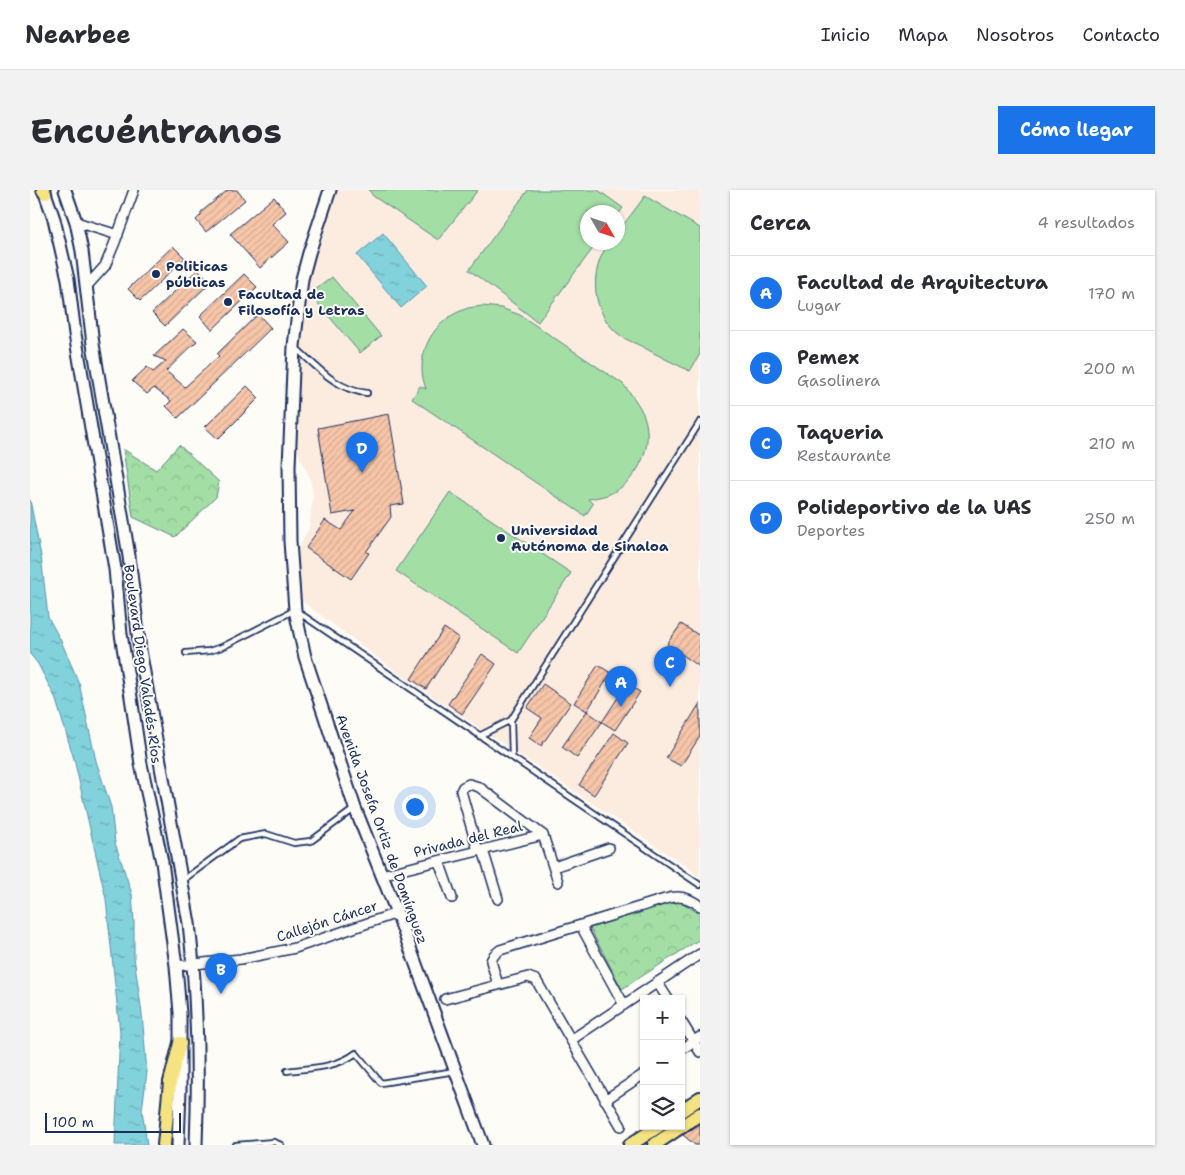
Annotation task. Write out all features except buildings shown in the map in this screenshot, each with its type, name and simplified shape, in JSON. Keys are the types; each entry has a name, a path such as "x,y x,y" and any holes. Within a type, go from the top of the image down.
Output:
{"main road":[{"name":"Boulevard Diego Valadés Ríos","path":"65,190 76,222 93,344 129,556 140,650 183,880 194,965 197,1048 196,1145"},
{"name":"Avenida Josefa Ortiz de Domínguez","path":"330,190 302,280 294,346 289,466 290,541 295,610 305,656 355,808 397,913 483,1145"},
{"name":"Boulevard Diego Valadés Ríos","path":"44,191 54,219 68,279 75,334 115,570 128,684 162,862 176,966 180,1043 178,1145"},
{"path":"164,1145 170,1082 180,1043"},
{"path":"685,1108 700,1098"},
{"path":"654,1145 700,1114"},
{"path":"630,1145 652,1130"}],"street":[{"path":"86,287 105,266 134,190"},
{"path":"76,222 118,235"},
{"name":"Privada del Real","path":"481,851 461,791 463,787 469,784 479,787 543,834"},
{"path":"543,834 558,882"},
{"name":"Privada del Real","path":"381,875 543,834"},
{"path":"554,867 609,848"},
{"path":"481,851 498,899"},
{"path":"439,860 452,898"},
{"path":"498,985 491,961 500,950 676,896 686,898 700,906"},
{"name":"Callejón Cáncer","path":"176,966 241,959 295,948 397,913"},
{"path":"581,926 624,1004"},
{"path":"571,1040 700,954"},
{"path":"445,999 528,977 536,980 621,1126"},
{"path":"658,982 666,995"},
{"path":"685,1026 697,1039 700,1052"},
{"path":"685,1047 697,1039"},
{"path":"605,1100 640,1077"}],"lane":[{"path":"294,346 326,375 342,386 355,392 367,393"},
{"path":"479,736 511,720 700,422"},
{"path":"186,653 209,651 222,647 295,610 699,883"},
{"path":"511,720 512,757"},
{"path":"183,880 239,839 266,834 294,843 311,840 355,808"},
{"path":"287,1071 327,1066 347,1060 356,1053 381,1083 456,1070"},
{"path":"236,1145 274,1142 281,1145"}],"shaded area":[{"name":"Universidad Autónoma de Sinaloa","path":"335,190 700,190 700,876 408,680 300,600 295,553 309,528 313,495 310,478 297,451 296,441 302,306 309,274"}],"green space":[{"path":"369,190 478,190 438,240 373,196"},
{"path":"528,190 598,190 619,205 580,205 580,250 592,250 538,322 469,270"},
{"path":"645,196 700,228 700,354 690,371 621,336 611,327 598,304 596,279 598,266 605,250 625,250 625,223"},
{"path":"332,277 381,336 360,353 310,294"},
{"path":"482,306 501,308 520,315 623,384 635,399 644,416 647,440 641,463 635,473 618,490 607,495 588,499 593,504 585,516 412,399 420,386 426,389 422,375 422,360 428,342 439,326 454,314 467,308"},
{"path":"179,445 219,482 216,497 175,537 133,517 123,449 156,470"},
{"path":"450,492 571,573 518,653 396,571"},
{"path":"678,900 700,914 700,939 622,989 589,926"}],"water":[{"path":"383,233 427,286 401,308 357,255"},
{"path":"30,500 41,556 48,617 61,641 79,683 96,761 111,807 115,843 132,894 134,957 142,1014 147,1072 142,1110 147,1145 115,1145 120,1032 106,899 74,759 55,697 38,664 30,654"}],"place":[{"name":"Politicas públicas","path":"156,274"},
{"name":"Facultad de Filosofía y Letras","path":"228,302"},
{"name":"Polideportivo de la UAS","path":"362,473"},
{"name":"Universidad Autónoma de Sinaloa","path":"501,538"},
{"name":"Taqueria","path":"670,687"},
{"name":"Facultad de Arquitectura","path":"621,707"},
{"name":"Pemex","path":"221,994"}]}
